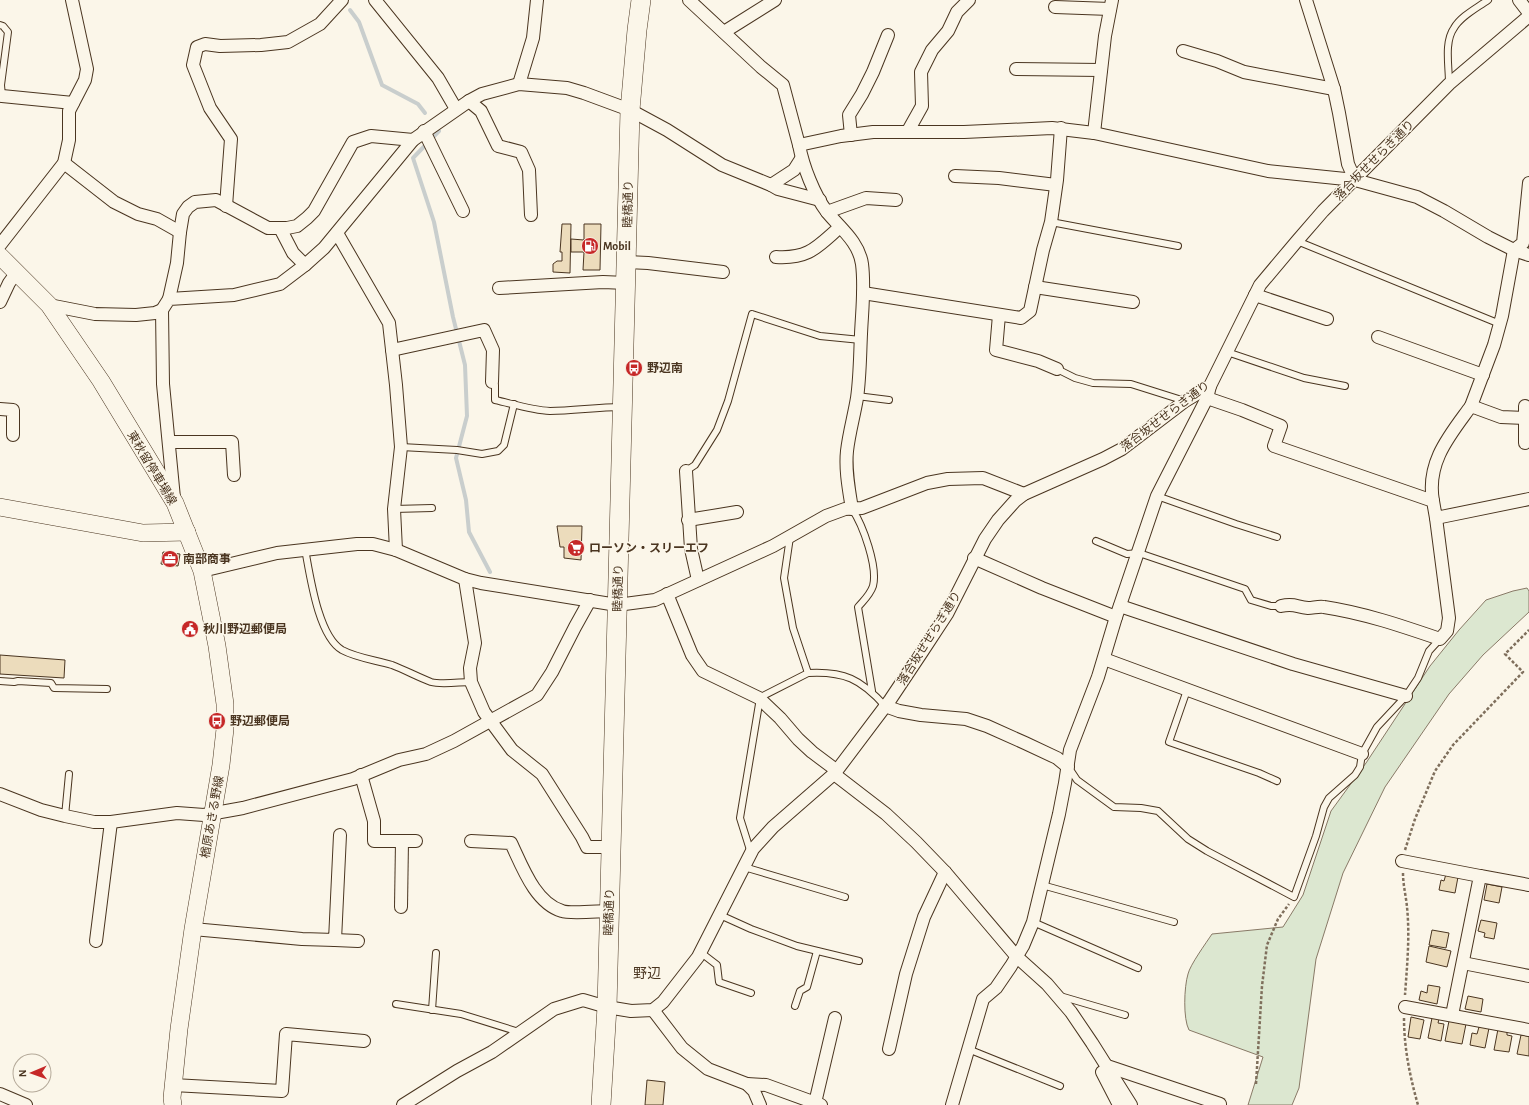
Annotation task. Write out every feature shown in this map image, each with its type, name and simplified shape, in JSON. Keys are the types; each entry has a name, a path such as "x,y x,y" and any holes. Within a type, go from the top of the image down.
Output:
{"main road":[{"name":"睦橋通り","path":"601,1105 606,1007 611,847 630,110 641,0"},
{"name":"東秋留停車場線","path":"0,256 49,305 101,381 174,503 187,532"},
{"path":"0,507 143,533 187,532"},
{"name":"楢原あきる野線","path":"173,1105 179,1029 193,929 221,765 225,729 225,704 217,646 202,571 187,532"}],"street":[{"path":"0,245 64,163 69,140 69,111 85,80 87,69 72,0"},
{"path":"226,206 231,140 210,108 193,65 197,47 205,44 227,46 261,45 288,42 320,24 342,0"},
{"path":"375,0 438,78 456,109"},
{"path":"519,84 533,38 537,0"},
{"path":"688,0 783,85 801,159 827,212 855,244 859,253 862,263 863,293 861,340 857,396 847,451 847,472 852,509"},
{"path":"724,32 775,0"},
{"path":"908,131 922,106 921,72 932,50 948,31 957,12 969,0"},
{"path":"1306,0 1334,89 1348,164 1355,180"},
{"path":"1520,0 1529,14"},
{"path":"1055,7 1111,4 1101,70 1094,133"},
{"name":"落合坂せせらぎ通り","path":"653,1010 663,1002 700,952 753,850 773,827 835,773 894,694 947,614 974,558 998,520 1015,501 1024,494 1122,449 1185,401 1210,386 1260,285 1297,241 1323,212 1449,84 1529,14"},
{"path":"851,135 848,115 862,94 888,35"},
{"path":"1183,51 1217,61 1244,72 1334,89"},
{"path":"1016,69 1101,70"},
{"path":"170,299 234,295 280,284 324,248 413,140 425,133 469,100 497,89 519,84 567,88 630,110 667,130 722,165 778,188 820,200"},
{"path":"2,96 73,103"},
{"path":"469,100 481,111 498,146 521,152 529,170 531,215"},
{"path":"799,146 873,132 964,132 1061,128 1094,133 1268,171 1355,180 1417,197 1488,237 1514,250 1529,255"},
{"path":"863,293 1021,318 1030,311 1051,222 1061,128"},
{"path":"425,133 464,211"},
{"path":"49,305 96,314 136,315 155,313 162,310 170,299 177,263 183,214 188,207 195,202 216,200 268,228 296,226 314,211 353,142 371,136 413,140"},
{"path":"771,184 794,170 801,159"},
{"path":"64,163 114,202 138,214 157,219 180,232"},
{"path":"955,176 999,178 1056,185"},
{"path":"1281,606 1292,604 1309,608 1322,607 1348,612 1399,624 1440,639 1447,631 1449,618 1431,488 1437,458 1444,443 1471,406 1494,345 1500,324 1514,250 1523,243 1529,183"},
{"path":"827,212 866,198 896,200"},
{"path":"776,257 791,258 801,256 814,249 840,227"},
{"path":"280,228 293,253 305,265"},
{"path":"337,233 388,323 401,447 394,509 396,550"},
{"path":"626,262 648,263 723,272"},
{"path":"0,302 9,283 17,272"},
{"path":"499,288 603,282 626,283"},
{"path":"1035,287 1133,302"},
{"path":"1255,295 1326,319"},
{"path":"162,310 163,384 174,503"},
{"path":"999,315 996,350 1038,361 1057,369"},
{"path":"392,350 484,330 493,350 492,382"},
{"path":"1378,337 1483,375"},
{"path":"952,1105 984,999 996,988 1017,957 1033,922 1068,767 1070,750 1104,659 1116,617 1139,553 1157,496 1207,398 1210,386"},
{"path":"1207,398 1281,426 1274,446 1433,501"},
{"path":"1471,406 1501,417 1525,412 1524,443"},
{"path":"0,409 13,410 13,435"},
{"path":"169,442 232,442 234,475"},
{"path":"686,471 691,549 698,580"},
{"path":"202,571 277,552 374,544 396,550 465,579 617,604 655,600 790,537 826,516 845,510 862,508 927,483 948,478 983,478 1024,494"},
{"path":"1436,518 1529,499"},
{"path":"688,520 737,512"},
{"path":"974,558 1042,588 1116,617"},
{"path":"465,579 475,643 470,668 471,682 484,712 512,750 542,774 587,847 611,847"},
{"path":"667,594 692,655 702,671 759,698 780,718 798,739 832,767 838,777 886,814 916,842 945,872 1017,957 1071,1012 1131,1105"},
{"path":"0,794 42,810 65,816 94,822 111,822 177,813 204,815 243,808 361,776 399,760 426,754 454,741 489,720 537,695 552,672 590,600"},
{"path":"1120,606 1293,664 1406,696"},
{"path":"1104,659 1362,754"},
{"path":"885,706 899,711 921,715 966,719 987,726 1057,758 1068,767"},
{"path":"361,776 374,822 374,841 416,841"},
{"path":"96,941 111,822"},
{"path":"335,940 340,834"},
{"path":"401,906 402,841"},
{"path":"471,842 511,843 530,883 548,904 563,912 609,911"},
{"path":"1402,861 1529,885"},
{"path":"889,1049 906,974 924,917 945,872"},
{"path":"1452,1015 1480,876"},
{"path":"193,929 302,939 358,941"},
{"path":"1463,963 1529,976"},
{"path":"403,1105 457,1071 492,1052 554,1010 584,1000 606,1007 631,1011 653,1010 682,1048 708,1069 747,1084 766,1085 818,1104 835,1018"},
{"path":"1405,1006 1452,1015 1528,1026"},
{"path":"1071,1012 1119,1105"},
{"path":"174,1085 282,1091 286,1034 364,1041"},
{"path":"1107,1066 1220,1104"},
{"path":"747,1084 754,1091 760,1105"},
{"path":"0,1094 26,1105"}],"lane":[{"path":"1449,84 1448,46 1453,28 1458,22 1488,0"},
{"path":"0,25 3,26 8,32 1,85 2,96"},
{"path":"1051,222 1178,246"},
{"path":"1297,241 1500,324"},
{"path":"686,471 695,466 717,430 728,401 752,314 820,336 861,340"},
{"path":"1226,352 1304,378 1345,386"},
{"path":"1057,369 1075,378 1093,383 1131,384 1185,401"},
{"path":"492,382 495,385 495,400 517,405 549,410 622,407"},
{"path":"857,396 889,400"},
{"path":"401,447 459,450 482,454 498,451 504,445 517,405"},
{"path":"1157,496 1277,537"},
{"path":"394,509 432,508"},
{"path":"852,509 858,517 873,561 873,585 869,595 858,606 872,691"},
{"path":"790,537 784,578 793,628 808,673"},
{"path":"1096,541 1127,554 1139,553 1245,589 1251,600 1271,606 1281,606"},
{"path":"305,549 324,627 341,649 365,659 403,669 433,682 471,682"},
{"path":"1068,767 1077,780 1114,807 1141,808 1158,811 1188,839 1207,851 1294,898 1316,836 1324,807 1329,798 1355,775 1360,767 1362,754 1377,727 1406,696 1418,678 1429,651 1440,639"},
{"path":"751,854 740,818 759,698 808,673 823,672 848,677 872,691 885,706"},
{"path":"0,681 50,683 54,688 107,689"},
{"path":"1187,690 1169,742 1277,781"},
{"path":"65,816 69,774"},
{"path":"744,867 845,897"},
{"path":"1042,885 1174,922"},
{"path":"720,915 758,932 797,946 859,961"},
{"path":"1033,922 1138,968"},
{"path":"795,1006 800,990 807,987 817,951"},
{"path":"700,952 717,965 719,982 751,993"},
{"path":"432,1010 436,953"},
{"path":"1055,994 1125,1015"},
{"path":"396,1004 461,1014 521,1033"},
{"path":"968,1049 1060,1086"}],"path":[{"path":"1418,1105 1410,1077 1404,1033 1408,937 1407,905 1403,887 1402,861 1415,819 1436,771 1453,745 1523,672 1505,654 1529,630"},
{"path":"1256,1084 1262,986 1267,945 1278,919 1294,898"}],"green space":[{"path":"1527,588 1529,591 1529,612 1483,655 1449,694 1385,787 1343,873 1316,959 1299,1088 1292,1105 1248,1105 1263,1057 1189,1030 1185,1011 1185,995 1189,970 1212,934 1283,927 1303,895 1331,811 1366,763 1430,666 1486,600"}],"building":[{"path":"562,224 571,224 570,273 553,272 553,264 557,261 562,261 562,252 560,252"},
{"path":"584,224 601,224 600,270 583,270 584,252 571,252 571,239 584,240"},
{"path":"557,526 582,526 581,560 564,558 564,547 560,547"},
{"path":"163,552 180,554 178,566 161,564"},
{"path":"0,655 65,660 64,678 0,674"},
{"path":"1446,874 1458,877 1455,893 1439,890 1441,880 1444,881"},
{"path":"1487,884 1502,887 1499,903 1484,900"},
{"path":"1481,920 1497,923 1494,939 1484,937 1485,933 1478,931"},
{"path":"1432,930 1449,933 1446,948 1429,945"},
{"path":"1429,946 1451,951 1447,967 1426,962"},
{"path":"1428,985 1440,987 1437,1004 1419,1000 1421,991 1427,993"},
{"path":"1468,996 1483,999 1481,1012 1465,1009"},
{"path":"1411,1017 1424,1020 1420,1039 1408,1037"},
{"path":"1432,1018 1439,1019 1438,1023 1444,1024 1441,1041 1428,1038"},
{"path":"1449,1021 1466,1024 1462,1044 1445,1041"},
{"path":"1479,1027 1489,1028 1485,1048 1470,1045 1472,1033 1477,1034"},
{"path":"1498,1029 1507,1031 1507,1035 1512,1036 1509,1052 1494,1050"},
{"path":"1521,1035 1529,1036 1529,1056 1517,1054"},
{"path":"647,1080 665,1082 663,1105 645,1105"}],"waterway":[{"path":"350,10 359,22 382,85 418,104 425,113"},
{"path":"439,131 413,158 434,222 453,317 465,365 467,416 456,458 466,500 469,532 490,572"}],"place":[{"name":"Mobil","path":"590,246"},
{"name":"野辺南","path":"634,368"},
{"name":"ローソン・スリーエフ","path":"576,548"},
{"name":"南部商事","path":"170,559"},
{"name":"秋川野辺郵便局","path":"190,629"},
{"name":"野辺郵便局","path":"217,721"}],"district":[{"name":"野辺","path":"647,973"}]}
